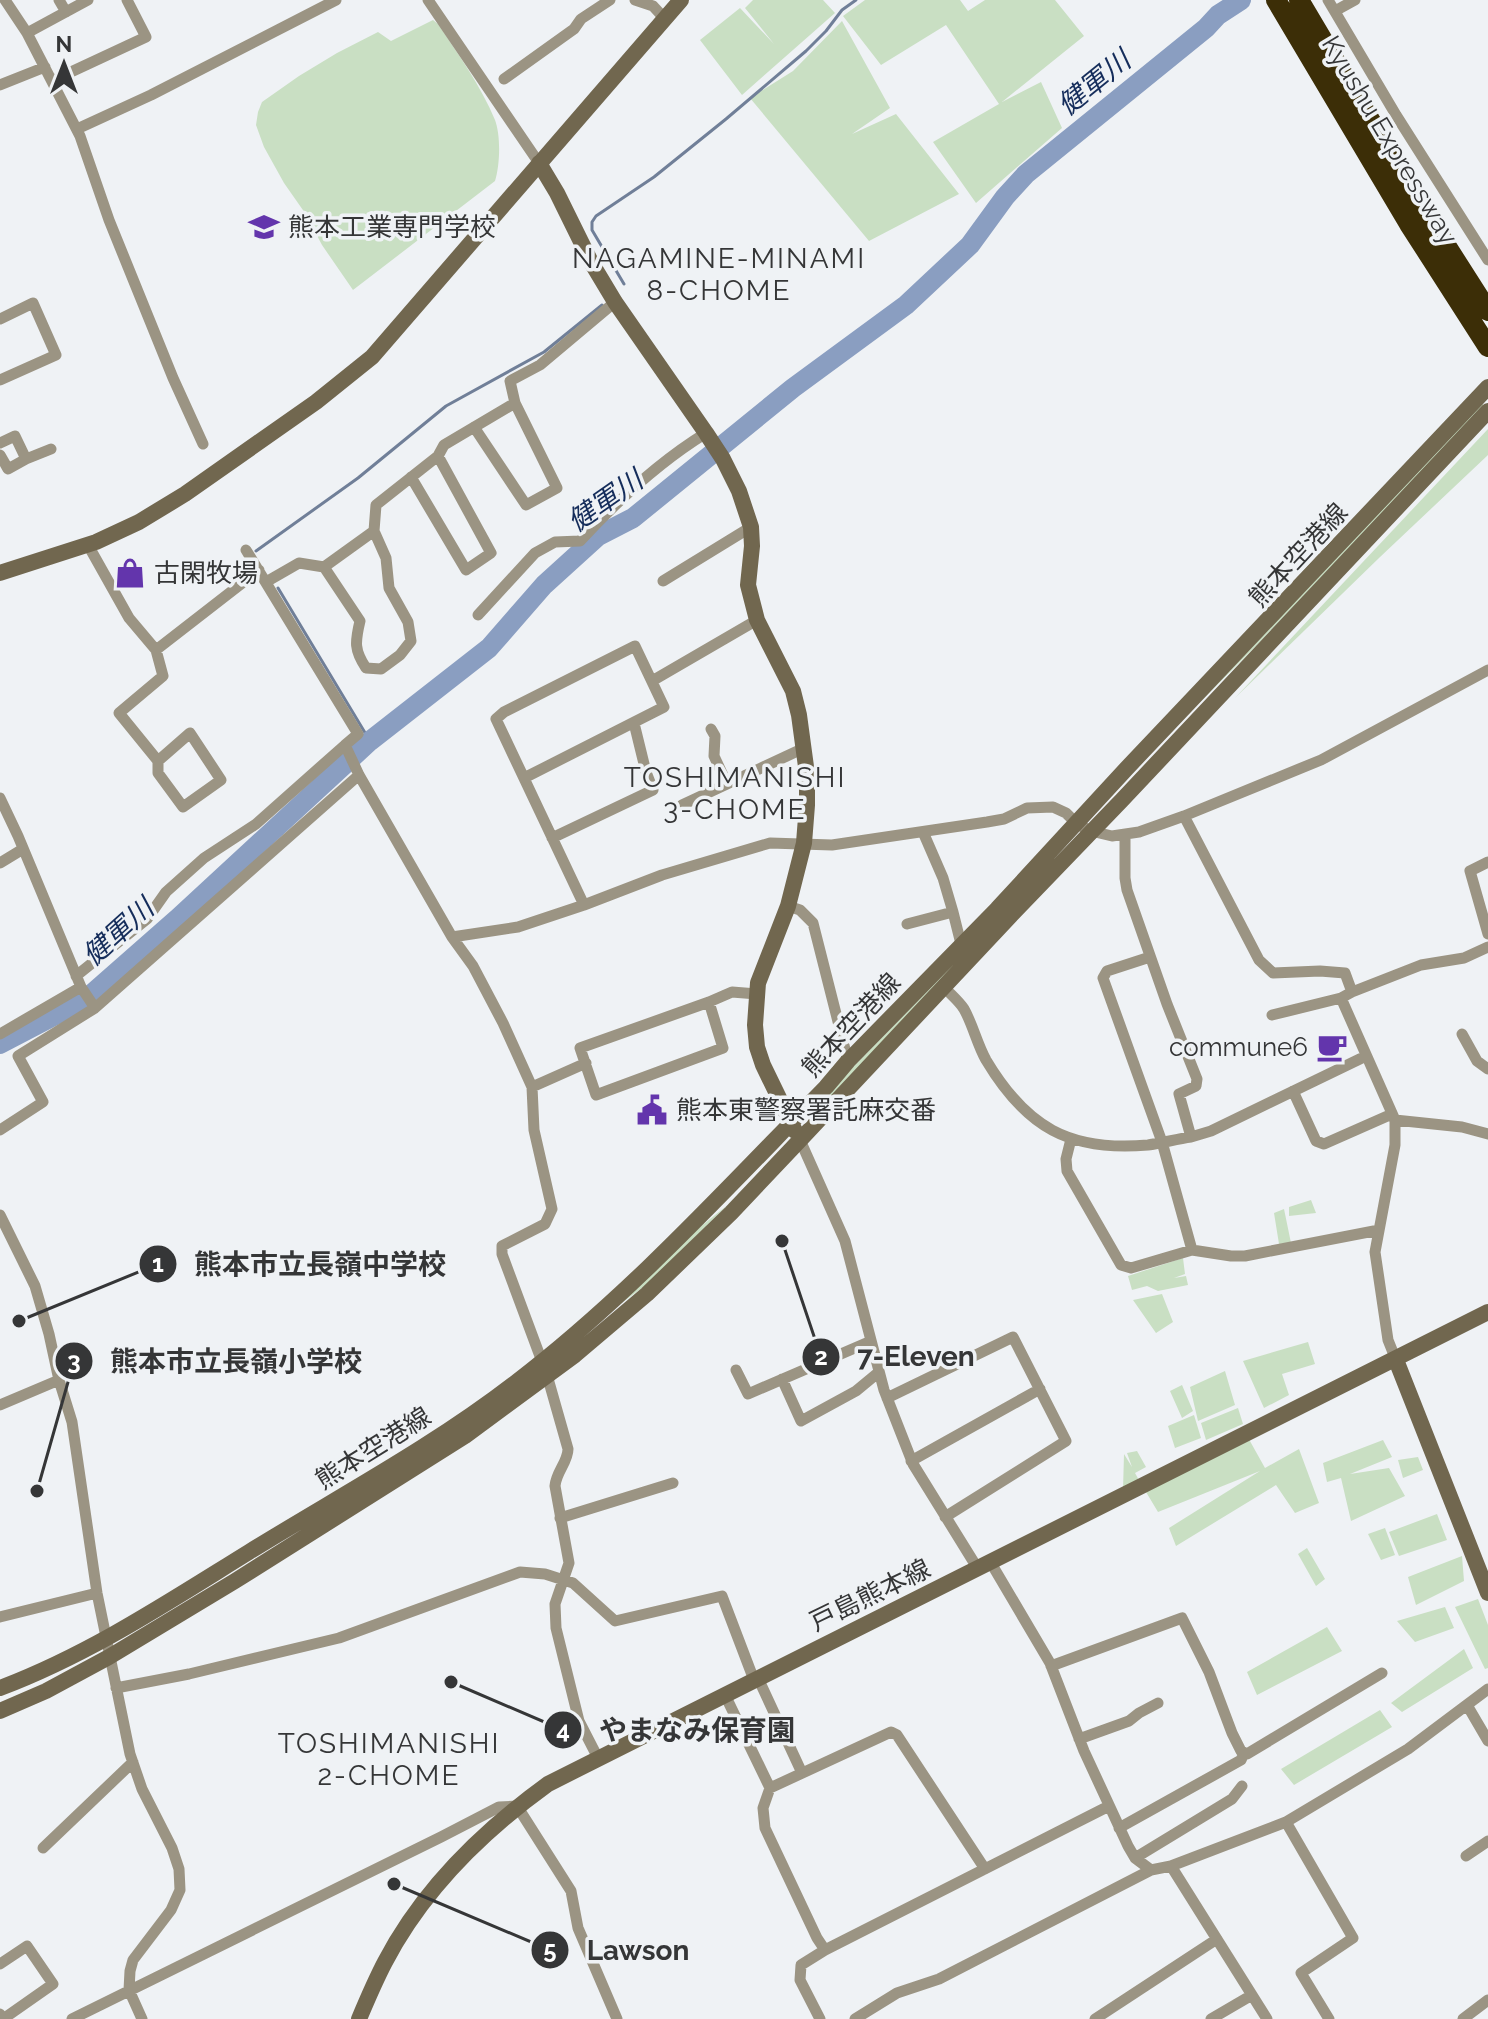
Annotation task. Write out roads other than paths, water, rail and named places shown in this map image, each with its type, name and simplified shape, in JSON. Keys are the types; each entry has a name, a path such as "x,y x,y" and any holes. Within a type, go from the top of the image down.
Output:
{"highway":[{"name":"Kyushu Expressway","path":"1276,0 1409,224 1488,347"},
{"name":"Kyushu Expressway","path":"1299,0 1418,201 1488,311"}],"main road":[{"path":"0,573 88,545 139,522 185,494 316,402 372,357 681,0"},
{"path":"539,163 615,302 706,433 739,491 751,527 748,585 757,620 793,691 804,748 807,805 804,843 788,906 765,964 757,994 755,1025 763,1065 800,1140"},
{"name":"熊本空港線","path":"0,1711 46,1691 109,1657 465,1436 544,1368 662,1255 961,944 1084,827 1122,800 1457,433 1488,387"},
{"name":"熊本空港線","path":"1457,433 1488,411"},
{"name":"熊本空港線","path":"0,1688 43,1672 106,1640 544,1368 575,1355 647,1294 731,1213 943,986 1063,863 1084,827"},
{"name":"戸島熊本線","path":"359,2019 385,1961 422,1905 456,1864 517,1806 548,1784 1488,1312"},
{"path":"1396,1360 1488,1593"}],"street":[{"path":"5,0 27,33 77,129 120,248 203,444"},
{"path":"59,0 66,12"},
{"path":"27,33 88,0"},
{"path":"58,78 146,37 127,0"},
{"path":"77,129 151,95 336,0"},
{"path":"428,0 539,163"},
{"path":"504,79 610,0"},
{"path":"635,0 653,6 665,19"},
{"path":"1355,0 1332,5 1396,115 1488,260"},
{"path":"0,85 45,67"},
{"path":"474,427 526,505 557,488 515,403 510,381 540,365 615,302"},
{"path":"0,319 33,303 56,355 0,380"},
{"path":"324,567 360,621 356,653 366,668 381,669 400,655 411,641 408,622 389,588 386,558 374,531 376,505 438,456 444,445 515,403"},
{"path":"0,426 3,442 15,436 26,459"},
{"path":"478,615 535,553 555,542 580,541 603,516 677,451 706,433"},
{"path":"0,455 8,469 51,449"},
{"path":"411,477 466,570 491,553 438,456"},
{"path":"663,581 751,527"},
{"path":"266,582 299,563 324,567 374,531"},
{"path":"88,545 129,618 156,650 163,676 119,713 158,761 158,773 183,807 221,780 190,733 158,761"},
{"path":"0,1034 78,982 147,919 166,892 204,858 256,824 358,734 246,550"},
{"path":"156,650 259,570"},
{"path":"652,681 757,620"},
{"path":"524,778 664,707 635,646 504,712 496,719 584,905"},
{"path":"452,937 518,927 662,875 770,843 832,845 1004,819 1027,808 1053,807 1084,827 1112,836 1139,832 1321,760 1488,670"},
{"path":"552,838 653,790 634,723"},
{"path":"711,729 715,736 714,756 727,784"},
{"path":"345,745 452,937 473,966 532,1087 534,1130 552,1209 545,1224 502,1246 502,1254 544,1368 568,1449 555,1478 569,1563 555,1604 556,1628 579,1721 598,1758"},
{"path":"682,805 804,748"},
{"path":"0,1130 43,1102 18,1056 95,1008 359,775"},
{"path":"0,798 78,982 95,1008"},
{"path":"1184,816 1259,960 1273,973 1345,973 1347,995 1366,1056 1393,1117 1395,1145 1375,1252 1388,1340 1396,1360"},
{"path":"923,832 943,878 961,944"},
{"path":"1125,834 1125,885 1197,1079 1196,1086 1179,1094 1191,1137"},
{"path":"0,863 23,849"},
{"path":"1488,862 1470,871 1488,934"},
{"path":"788,906 800,910 813,923 848,1061"},
{"path":"907,924 953,912"},
{"path":"1272,1015 1347,995 1421,965 1464,958 1488,947"},
{"path":"1150,957 1107,971 1103,978 1162,1142 1192,1250"},
{"path":"943,986 965,1010 985,1057 1013,1099 1031,1118 1071,1139 1092,1143 1150,1144 1211,1131 1366,1056"},
{"path":"709,1002 723,1048 596,1095 580,1048 732,992 757,994"},
{"path":"1462,1034 1477,1061 1488,1069"},
{"path":"532,1087 586,1063"},
{"path":"1293,1091 1320,1144 1393,1117 1488,1134"},
{"path":"1071,1139 1066,1159 1067,1171 1121,1265 1131,1268 1192,1250 1245,1256 1379,1230"},
{"path":"800,1140 845,1241 879,1372 911,1461 945,1517 984,1566 1051,1666 1079,1739 1119,1828 1135,1858 1151,1870"},
{"path":"0,1215 4,1235 35,1286 72,1422 97,1593 133,1762 179,1869 180,1890 171,1910 133,1960 129,1990 142,2019"},
{"path":"887,1398 1013,1337 1066,1441 945,1517"},
{"path":"736,1370 748,1394 871,1341"},
{"path":"782,1379 801,1421 856,1391 879,1372"},
{"path":"0,1405 59,1380"},
{"path":"911,1461 1040,1389"},
{"path":"560,1518 673,1483"},
{"path":"116,1688 339,1638 520,1572 545,1574 573,1583 615,1621 722,1596 756,1679 802,1773"},
{"path":"0,1617 97,1593"},
{"path":"1051,1666 1182,1618 1209,1672 1232,1733 1244,1753"},
{"path":"1244,1753 1382,1673"},
{"path":"855,2019 897,1993 939,1979 1151,1870 1171,1866 1286,1822 1408,1749 1488,1689"},
{"path":"725,1695 770,1788 763,1808 765,1828 825,1950"},
{"path":"1079,1739 1129,1721 1158,1703"},
{"path":"1467,1705 1488,1741"},
{"path":"770,1788 891,1732 897,1735 985,1869"},
{"path":"1119,1828 1241,1760 1244,1753"},
{"path":"43,1848 133,1762"},
{"path":"1135,1858 1232,1799 1242,1786"},
{"path":"72,2019 499,1807 517,1806 571,1891 578,1928 617,2019"},
{"path":"820,2019 800,1980 801,1965 1109,1806"},
{"path":"1286,1822 1353,1938 1301,1973 1329,2019"},
{"path":"1466,1856 1488,1841"},
{"path":"1171,1866 1267,2019"},
{"path":"1095,2019 1217,1939"},
{"path":"0,1964 27,1946 53,1984 3,2019 0,2014"},
{"path":"1213,2018 1252,1995"},
{"path":"1463,2019 1488,2000"}],"waterway":[{"path":"624,284 592,230 596,216 654,177 726,119 806,51 842,10 856,0"},
{"name":"健軍川","path":"0,1044 86,999 370,741 489,648 544,585 598,536 633,518 793,388 906,305 970,245 1026,174 1218,15 1241,0"},
{"path":"256,551 358,478 446,406 544,352 602,305"},
{"path":"278,588 370,741"}],"place":[{"name":"熊本工業専門学校","path":"264,227"},
{"name":"古閑牧場","path":"130,573"},
{"name":"commune6","path":"1332,1047"},
{"name":"熊本東警察署託麻交番","path":"652,1110"},
{"name":"7-Eleven","path":"782,1241"},
{"name":"熊本市立長嶺中学校","path":"19,1321"},
{"name":"熊本市立長嶺小学校","path":"37,1491"},
{"name":"やまなみ保育園","path":"451,1682"},
{"name":"Lawson","path":"394,1884"}],"district":[{"name":"NAGAMINE-MINAMI 8-CHOME","path":"719,274"},
{"name":"TOSHIMANISHI 3-CHOME","path":"735,793"},
{"name":"TOSHIMANISHI 2-CHOME","path":"389,1759"}]}
